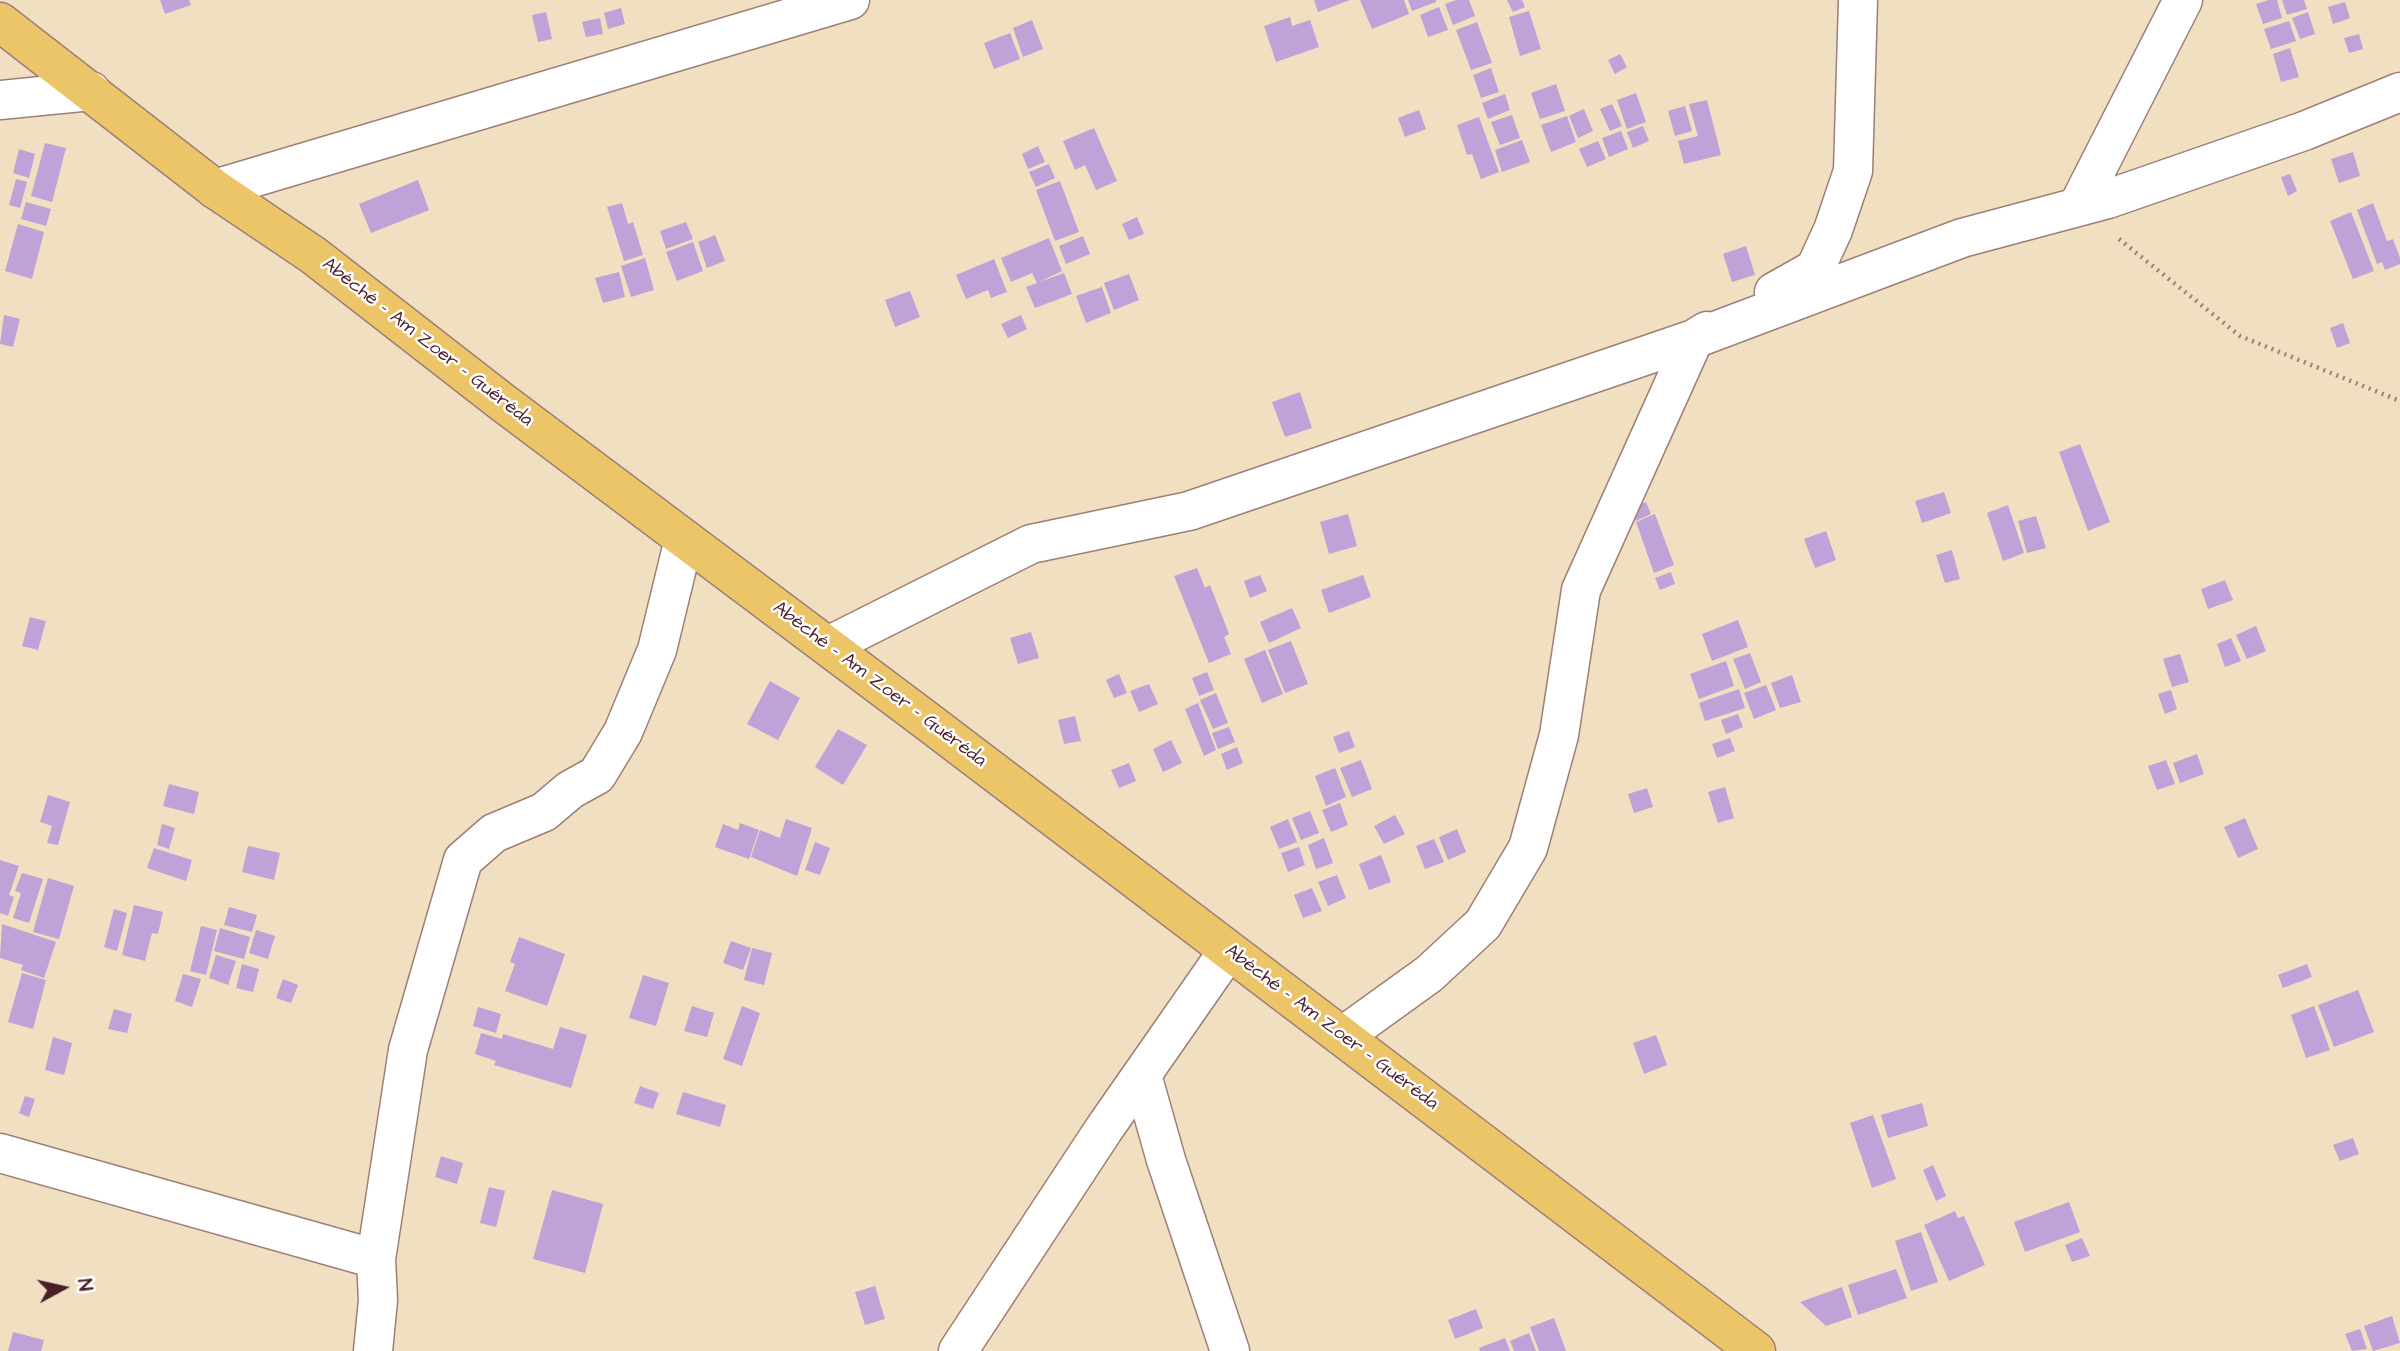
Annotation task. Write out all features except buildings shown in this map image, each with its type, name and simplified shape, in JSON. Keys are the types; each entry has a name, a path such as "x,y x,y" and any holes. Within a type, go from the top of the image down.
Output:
{"main road":[{"name":"Abéché - Am Zoer - Guéréda","path":"0,22 215,189 313,255 502,402 1343,1035 1756,1351"}],"street":[{"path":"1343,1035 1430,974 1483,924 1528,848 1559,735 1580,590 1693,339 1815,269 1833,230 1853,171 1858,0"},
{"path":"2078,206 2183,0"},
{"path":"215,189 844,1"},
{"path":"0,100 91,91"},
{"path":"828,646 1031,544 1189,511 1693,339 1962,238 2108,199 2304,131 2400,92"},
{"path":"373,1351 378,1300 376,1259 408,1049 463,860 494,833 544,812 570,790 597,775 623,732 657,650 684,539"},
{"path":"958,1351 1228,951"},
{"path":"1142,1075 1166,1160 1230,1351"},
{"path":"0,1153 376,1259"}],"path":[{"path":"2078,206 2240,336 2400,401"}]}
